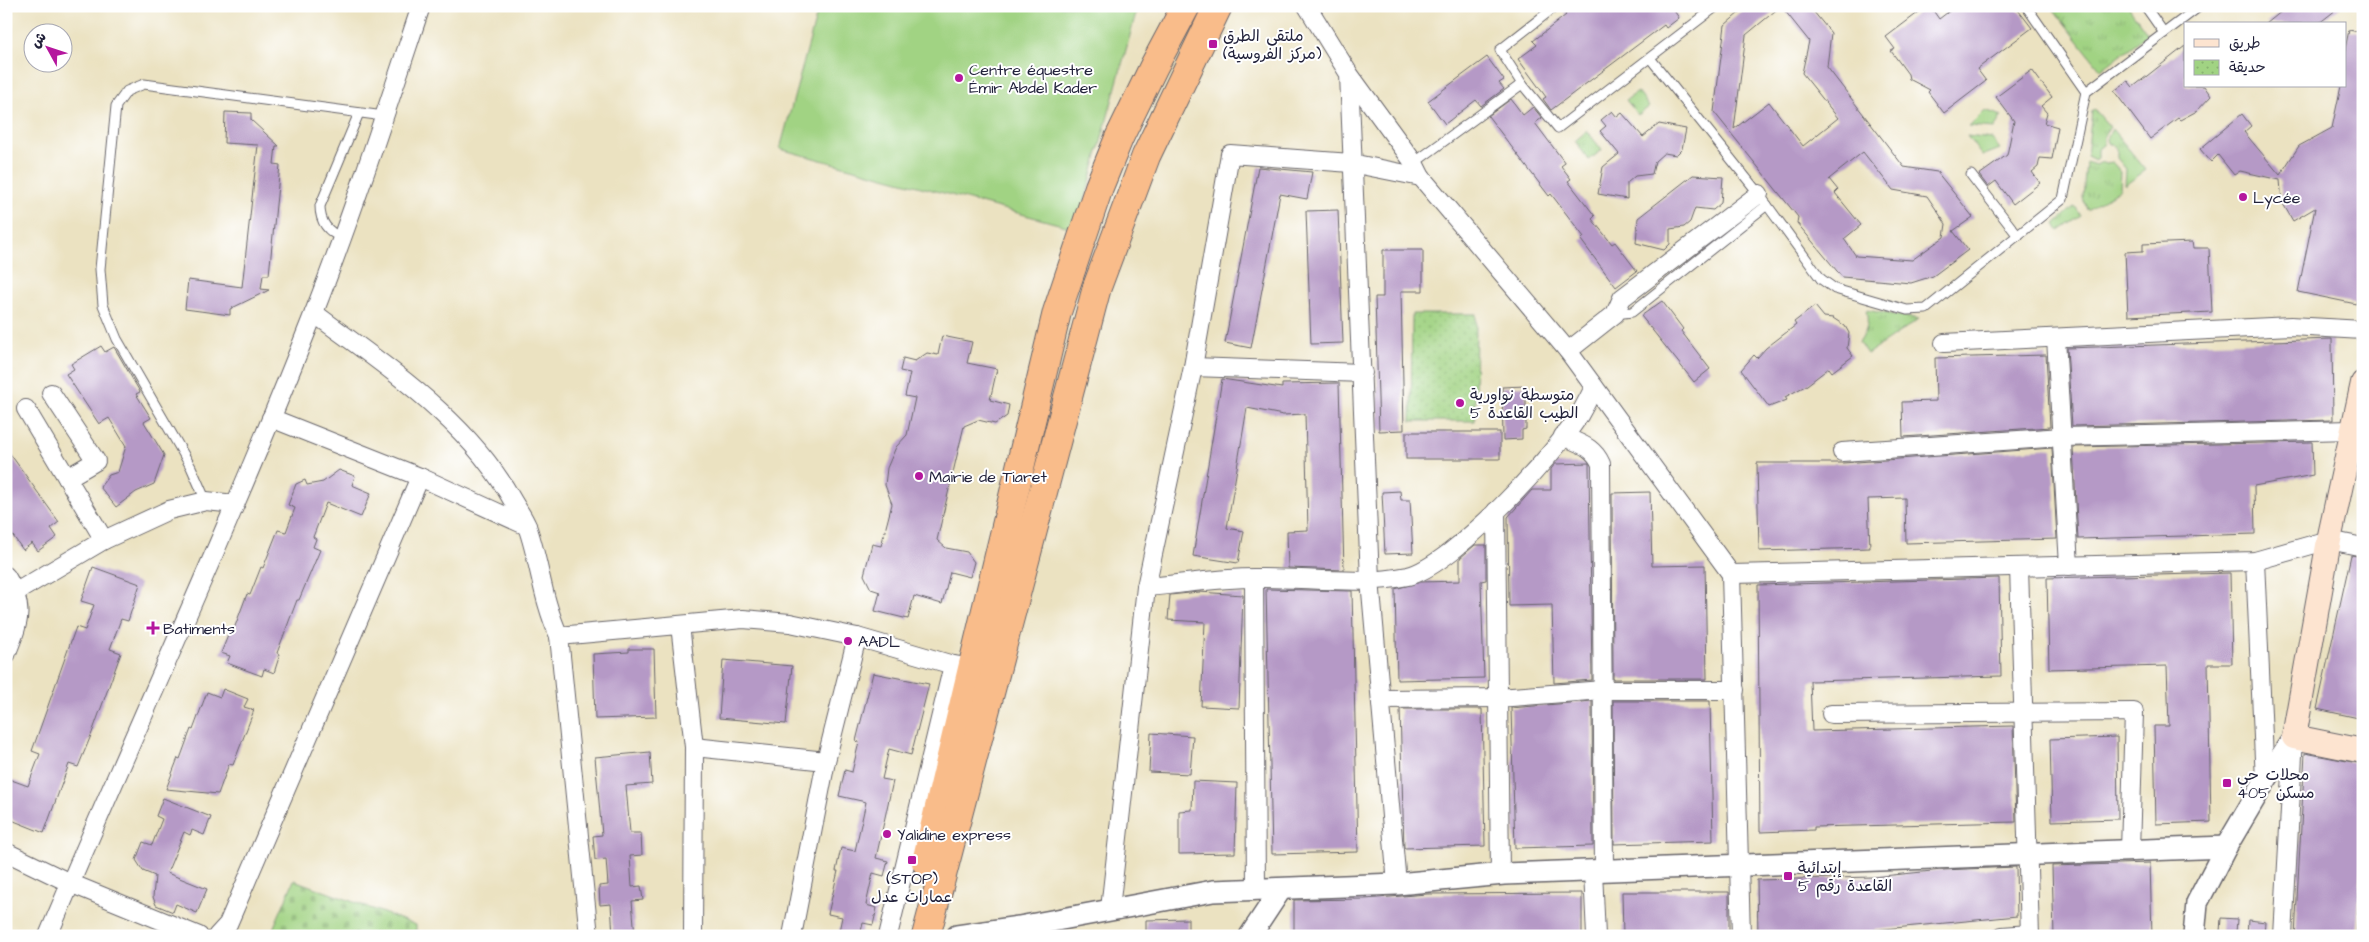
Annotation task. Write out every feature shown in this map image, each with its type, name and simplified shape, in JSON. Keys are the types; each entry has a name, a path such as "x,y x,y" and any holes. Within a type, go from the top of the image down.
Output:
{"highway":[{"path":"907,936 963,666 1057,312 1099,187 1119,138 1186,6"},
{"path":"926,936 1097,287 1146,156 1218,6"}],"main road":[{"path":"2363,383 2329,540 2294,737 2363,751"}],"street":[{"path":"48,936 235,504 314,313 343,238 421,6"},
{"path":"1307,6 1349,74 1418,170 1568,351 1731,574 1741,936"},
{"path":"1349,74 1351,163 1370,580 1397,884"},
{"path":"1110,910 1146,587 1193,367 1230,154 1418,170"},
{"path":"1568,351 1615,314 1622,298 1763,200"},
{"path":"314,313 411,386 474,444 503,483 526,526 548,612 558,636 590,936"},
{"path":"1944,343 2291,326 2363,330"},
{"path":"2056,338 2069,566"},
{"path":"1193,367 1362,373"},
{"path":"1146,587 1254,578 1370,580 1408,576 1430,567 1448,555 1496,511 1580,415 1594,387"},
{"path":"51,393 96,461 67,478"},
{"path":"26,409 104,540"},
{"path":"270,418 420,477 526,526"},
{"path":"1842,452 2062,437 2352,430"},
{"path":"1563,436 1588,447 1596,454 1601,464 1603,690 1596,936"},
{"path":"217,936 228,924 420,477"},
{"path":"6,655 20,613 9,588 104,540 169,510 206,501 235,504"},
{"path":"1496,511 1500,875"},
{"path":"1731,574 2255,561 2329,540 2363,547"},
{"path":"2255,561 2264,781"},
{"path":"2002,936 2030,935 2019,567"},
{"path":"1254,578 1256,888"},
{"path":"558,636 743,619 790,623 857,637 963,666 888,936"},
{"path":"680,626 694,747 692,936"},
{"path":"792,936 826,761 857,637"},
{"path":"1381,699 1498,698 1603,690 1734,690"},
{"path":"1831,714 2134,712 2130,850"},
{"path":"2194,936 2197,903 2226,847 2264,781 2294,737"},
{"path":"2283,936 2294,737"},
{"path":"694,747 826,761"},
{"path":"957,936 1018,931 1110,910 1213,891 1397,884 1500,875 2226,847"},
{"path":"6,852 70,883 199,936"},
{"path":"1250,936 1281,889"}],"lane":[{"path":"1556,6 1500,50 1522,84 1558,128 1717,6"},
{"path":"2026,6 2086,92"},
{"path":"2145,6 2164,33"},
{"path":"1650,58 1763,200 1821,279 1835,290 1907,310 1926,309 2063,199 2086,92 2200,6"},
{"path":"206,501 191,467 117,338 103,305 100,269 116,106 127,91 144,84 384,116"},
{"path":"1418,170 1522,84"},
{"path":"343,238 328,230 320,214 320,206 359,113"},
{"path":"1971,176 2018,236"}],"green space":[{"name":"Centre équestre Émir Abdel Kader","path":"819,6 1138,6 1077,229 780,149"},
{"path":"2051,6 2128,6 2148,34 2101,70"},
{"path":"1638,92 1649,107 1638,115 1626,100"},
{"path":"1985,110 2002,116 1994,128 1969,126"},
{"path":"2095,110 2110,127 2104,136 2104,144 2098,149 2098,158 2095,160 2087,156 2092,111"},
{"path":"2112,129 2146,170 2125,185 2126,169 2117,158 2117,148 2108,143 2107,139"},
{"path":"1587,131 1602,150 1589,160 1575,141"},
{"path":"1967,136 1992,139 2000,149 1982,156"},
{"path":"2086,162 2096,165 2102,162 2106,164 2113,163 2121,172 2120,189 2087,210 2083,198"},
{"path":"2075,206 2081,216 2059,231 2055,224"},
{"path":"1866,310 1919,319 1867,354 1859,342 1867,326"},
{"path":"1412,314 1476,314 1475,421 1411,421"},
{"path":"294,880 416,925 416,936 270,936"}],"building":[{"path":"1572,6 1671,6 1679,18 1666,28 1664,25 1551,110 1543,99 1546,97 1518,59 1537,45 1533,41 1566,15 1564,12"},
{"path":"1747,6 1781,6 1809,6 1831,33 1827,67 1904,167 1937,172 1973,217 1953,231 1968,250 1933,276 1911,283 1842,277 1797,223 1798,217 1714,112 1725,25","holes":["1781,6 1809,41 1802,73 1838,118 1803,146 1769,102 1734,129 1746,35","1863,152 1893,190 1927,196 1946,224 1944,237 1912,260 1856,256 1844,239 1861,225 1835,193 1838,190 1829,179"]},
{"path":"1927,6 1930,6 1939,19 1956,6 2015,6 2032,28 1977,69 1986,81 1944,113 1928,92 1930,90 1909,79 1908,74 1891,51 1895,49 1886,37"},
{"path":"2288,6 2341,6 2321,22 2268,22"},
{"path":"2349,30 2363,33 2363,273 2356,304 2298,292 2315,208 2293,221 2282,202 2280,180 2240,171 2234,175 2218,155 2211,162 2200,149 2242,114 2251,126 2244,132 2280,175 2299,146 2332,128 2341,88 2346,88 2346,44"},
{"path":"2184,47 2184,88 2205,88 2211,96 2197,111 2180,120 2178,118 2150,139 2114,91 2128,81 2133,87"},
{"path":"1487,57 1504,80 1499,83 1504,89 1481,106 1476,100 1445,124 1428,101"},
{"path":"2032,70 2052,97 2041,106 2047,113 2044,123 2058,127 2052,159 2040,158 2038,167 2032,172 2040,183 2013,204 1996,181 1988,187 1979,175 2007,155 2014,121 1996,97"},
{"path":"1511,99 1523,115 1533,107 1542,118 1535,123 1565,163 1561,166 1571,179 1568,181 1595,216 1592,219 1612,244 1615,242 1637,271 1616,287 1581,240 1584,237 1551,194 1549,196 1488,116"},
{"path":"1612,111 1617,117 1622,113 1643,137 1659,124 1686,129 1682,149 1676,155 1664,153 1655,161 1652,174 1635,176 1627,183 1627,199 1598,194 1603,167 1619,154 1600,131 1606,126 1601,120"},
{"path":"225,112 251,113 251,120 279,146 276,146 274,164 280,165 269,275 263,275 261,289 269,290 230,309 230,315 185,309 188,280 242,287 258,145 224,143"},
{"path":"1258,167 1312,172 1307,199 1280,194 1251,348 1225,343"},
{"path":"1693,175 1723,177 1721,203 1713,210 1695,208 1690,222 1684,227 1670,229 1670,244 1664,250 1636,243 1638,218"},
{"path":"1338,210 1343,343 1311,344 1306,211"},
{"path":"2192,242 2193,248 2209,248 2212,312 2128,316 2125,252 2143,251 2143,244"},
{"path":"1383,250 1423,250 1423,291 1401,291 1404,430 1379,431 1375,297 1383,297"},
{"path":"1662,301 1683,329 1681,331 1710,369 1694,382 1641,316"},
{"path":"1815,306 1824,317 1833,318 1845,326 1849,333 1847,348 1853,356 1832,372 1829,368 1807,385 1785,397 1787,400 1769,407 1741,370 1754,355 1757,358 1766,348 1796,325 1794,322"},
{"name":"Mairie de Tiaret","path":"942,336 972,342 967,363 997,369 990,400 1009,405 1007,416 995,424 978,420 964,426 937,540 946,548 967,552 974,562 970,577 950,572 942,604 914,596 908,619 875,611 880,592 871,589 864,575 872,544 881,546 892,504 885,485 887,468 896,447 907,435 915,398 905,396 910,373 900,371 903,358 915,361 927,353 938,355"},
{"path":"2332,339 2333,420 2072,426 2067,348"},
{"path":"101,346 105,352 114,347 121,359 140,392 136,394 151,418 144,422 164,455 154,484 136,492 116,507 100,487 109,475 118,472 126,446 109,418 99,424 66,374 74,369 71,364"},
{"path":"2046,355 2050,427 1903,437 1902,402 1936,401 1935,358"},
{"path":"1222,379 1282,388 1282,384 1339,383 1344,570 1288,568 1287,531 1308,530 1305,414 1283,415 1247,408 1227,528 1244,531 1238,563 1193,556"},
{"path":"1526,386 1526,429 1522,430 1522,439 1503,440 1502,387"},
{"path":"1406,432 1500,432 1500,459 1406,459"},
{"path":"2312,442 2313,475 2254,486 2255,534 2078,539 2073,447"},
{"path":"6,448 59,522 51,528 57,537 38,551 32,543 23,550 6,526"},
{"path":"2052,448 2057,539 1906,543 1905,498 1868,499 1870,548 1759,551 1757,463 1843,463"},
{"path":"1589,463 1592,680 1554,683 1552,605 1509,606 1508,517 1532,490 1551,490 1551,469 1555,464"},
{"path":"339,470 355,476 352,485 371,493 361,517 326,503 313,537 316,539 313,547 320,550 299,600 297,600 277,653 280,654 274,673 264,669 262,676 227,663 230,656 221,653 231,628 234,629 247,594 250,595 261,567 263,568 278,530 286,532 295,508 288,505 296,484 305,480 307,485 323,482"},
{"path":"1400,491 1401,500 1410,500 1413,553 1385,554 1382,492"},
{"path":"1650,492 1652,566 1705,565 1707,679 1613,679 1612,493"},
{"path":"1475,545 1486,545 1486,580 1481,581 1484,678 1397,680 1395,589 1420,582 1460,581 1460,558"},
{"path":"2351,555 2363,557 2363,719 2317,709"},
{"path":"93,567 140,584 128,621 121,619 110,649 121,653 92,733 78,767 69,764 44,833 14,821 6,812 6,778 28,786 40,754 32,751 76,627 85,630 94,605 81,601"},
{"path":"2230,573 2232,664 2208,664 2211,822 2156,824 2154,726 2169,726 2167,666 2049,669 2047,578"},
{"path":"1999,578 2001,676 1810,681 1812,731 2013,726 2016,822 1814,827 1814,830 1760,832 1758,585"},
{"path":"1266,589 1352,591 1358,852 1272,854"},
{"path":"1199,592 1243,595 1239,708 1201,706 1205,622 1168,620 1170,595"},
{"path":"629,649 654,649 656,717 595,719 593,654 629,652"},
{"path":"723,660 792,666 786,724 719,718"},
{"path":"873,673 929,684 911,755 889,749 882,779 893,781 876,858 888,861 884,876 873,873 866,905 877,908 873,925 863,923 860,936 838,936 842,917 828,914 838,871 836,871 841,848 855,851 866,802 839,796 845,770 852,772 859,742 856,741"},
{"path":"223,689 248,699 244,707 254,710 233,765 229,764 218,794 166,789 191,729 193,730 207,692 220,697"},
{"path":"1592,701 1593,846 1515,848 1511,708"},
{"path":"1613,701 1710,701 1713,841 1614,844"},
{"path":"1400,709 1482,709 1485,846 1404,848"},
{"path":"1151,733 1193,736 1190,774 1149,772"},
{"path":"2117,737 2118,819 2052,821 2050,739"},
{"path":"650,752 652,784 626,786 630,833 641,833 642,855 630,856 632,887 641,886 643,900 632,901 635,936 613,936 611,904 600,905 599,886 608,885 606,859 595,860 593,836 602,835 595,757"},
{"path":"2305,753 2363,764 2363,848 2356,936 2295,936"},
{"path":"1193,781 1237,783 1235,853 1179,854 1179,811 1192,810"},
{"path":"163,798 211,817 204,835 192,830 190,835 184,832 167,873 207,889 197,913 176,904 173,912 156,905 153,897 155,876 143,871 136,860 143,842 152,845 162,819 156,816"},
{"path":"2150,863 2152,936 2054,936 2052,866"},
{"path":"2016,867 2017,916 1874,930 1874,936 1758,936 1757,880 1873,877 1942,870"},
{"path":"1622,892 1729,892 1729,936 1623,936"},
{"path":"1582,893 1582,936 1294,936 1294,900 1365,899 1427,894"},
{"path":"2221,918 2237,919 2236,933 2220,932"},
{"path":"1188,919 1188,936 1146,936 1146,920"},
{"path":"2248,920 2266,922 2265,936 2247,936"}],"place":[{"name":"ملتقى الطرق (مركز الفروسية)","path":"1213,44"},
{"name":"Centre équestre Émir Abdel Kader","path":"959,78"},
{"name":"Lycée","path":"2243,197"},
{"name":"متوسطة نواورية الطيب القاعدة 5","path":"1460,403"},
{"name":"Mairie de Tiaret","path":"919,476"},
{"name":"Batiments","path":"153,628"},
{"name":"AADL","path":"848,641"},
{"name":"محلات حي 405 مسكن","path":"2227,783"},
{"name":"Yalidine express","path":"887,834"},
{"name":"(STOP) عمارات عدل","path":"912,860"},
{"name":"إبتدائية القاعدة رقم 5","path":"1788,876"}]}
